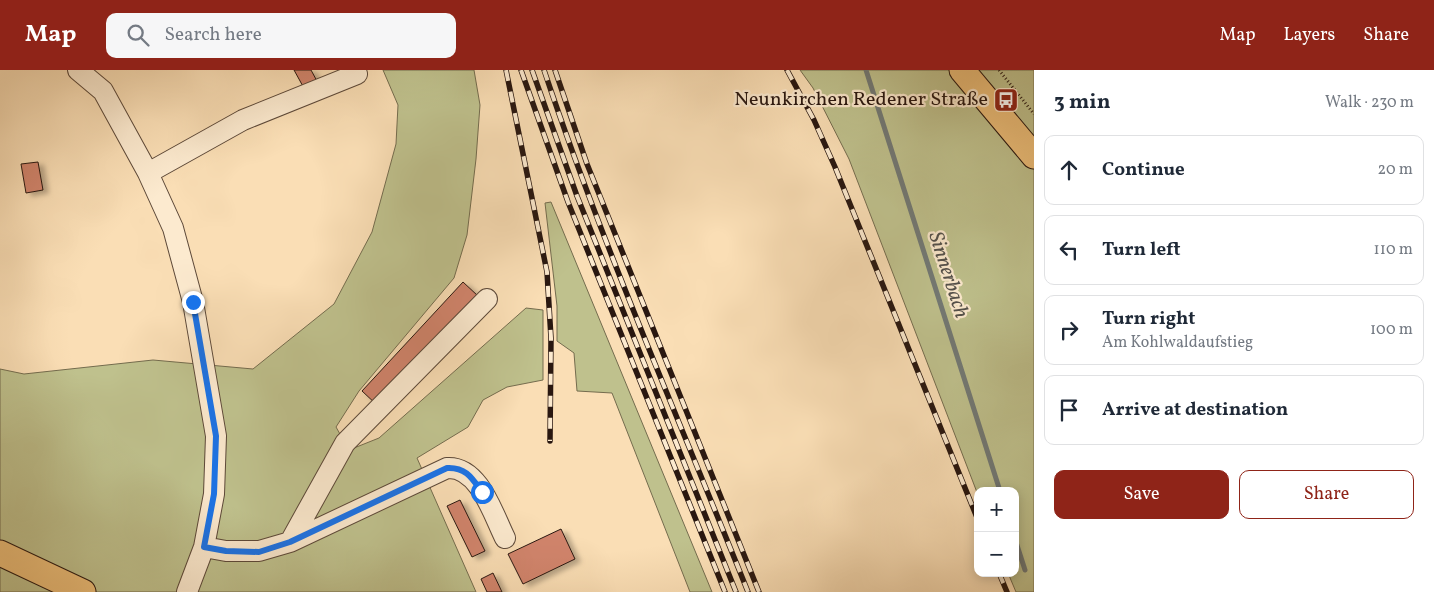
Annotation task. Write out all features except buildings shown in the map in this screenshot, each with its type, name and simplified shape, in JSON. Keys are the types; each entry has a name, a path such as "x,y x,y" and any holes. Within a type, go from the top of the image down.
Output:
{"main road":[{"path":"963,71 1034,156"},
{"path":"0,553 83,592"}],"street":[{"path":"78,70 103,91 148,173 173,228 193,302 216,436 214,494 204,547 187,592"},
{"path":"148,173 243,120 357,74"},
{"path":"290,542 345,444 487,299"},
{"path":"204,547 226,551 259,552 290,542 447,468 458,468 469,474 482,492 505,538"}],"path":[{"path":"999,70 1034,114"}],"green space":[{"path":"383,70 474,70 480,105 476,159 467,235 454,278 359,391 336,427 349,450 379,438 526,308 543,310 543,380 507,387 483,400 468,427 417,458 476,592 0,592 0,369 24,374 153,360 253,369 334,304 372,232 396,144 398,105"},
{"path":"800,70 1034,70 1034,592 1016,592 1010,577 1019,577 1019,487 975,487 849,159 813,88"},
{"path":"551,202 712,592 690,592 612,393 577,391 574,353 557,341 557,306 545,203"}],"waterway":[{"name":"Sinnerbach","path":"866,70 999,487"},
{"name":"Sinnerbach","path":"1019,551 1025,570"}],"railway":[{"path":"506,70 547,272 551,338 550,441"},
{"path":"521,70 568,202 725,592"},
{"path":"532,70 577,196 736,592"},
{"path":"544,70 616,267 748,592"},
{"path":"555,70 587,164 759,592"},
{"path":"787,70 814,120 835,167 974,510"},
{"path":"1001,577 1007,592"}],"place":[{"name":"Neunkirchen Redener Straße","path":"1006,100"}],"route":[{"path":"193,302 216,436 214,494 204,547 226,551 259,552 290,542 447,468 458,468 469,474 482,492"}]}
